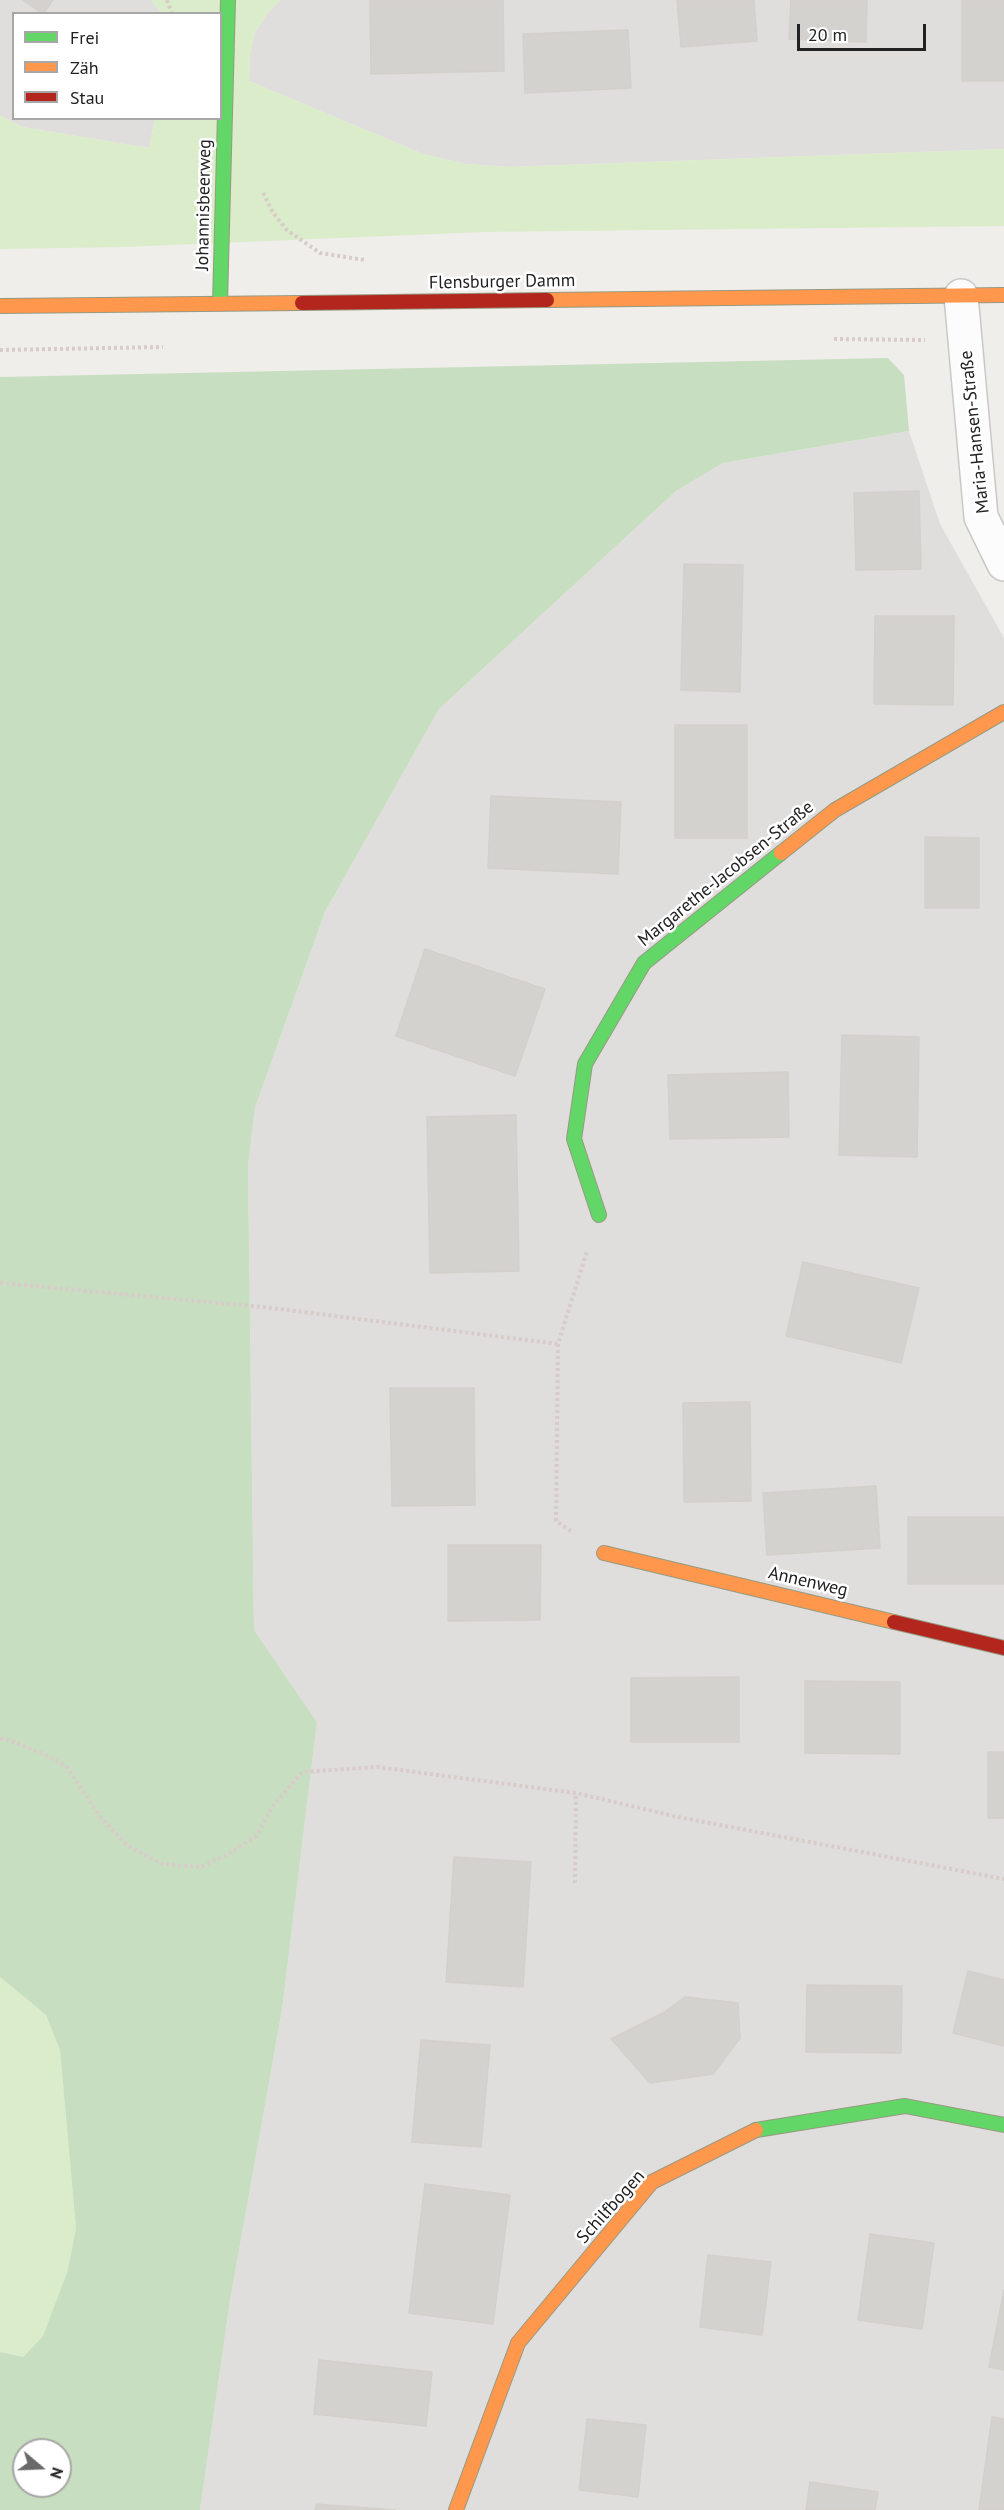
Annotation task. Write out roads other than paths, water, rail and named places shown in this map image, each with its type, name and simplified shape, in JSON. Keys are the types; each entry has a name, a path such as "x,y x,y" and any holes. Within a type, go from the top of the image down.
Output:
{"street":[{"name":"Johannisbeerweg","path":"220,303 228,0"},
{"name":"Flensburger Damm","path":"0,306 1004,295"},
{"name":"Maria-Hansen-Straße","path":"961,296 981,517 1004,564"},
{"name":"Margarethe-Jacobsen-Straße","path":"598,1215 574,1139 585,1064 644,963 835,810 1004,712"},
{"name":"Annenweg","path":"604,1553 1004,1648"},
{"name":"Schilfbogen","path":"456,2510 518,2343 652,2182 754,2130 905,2106 1004,2125"}]}
